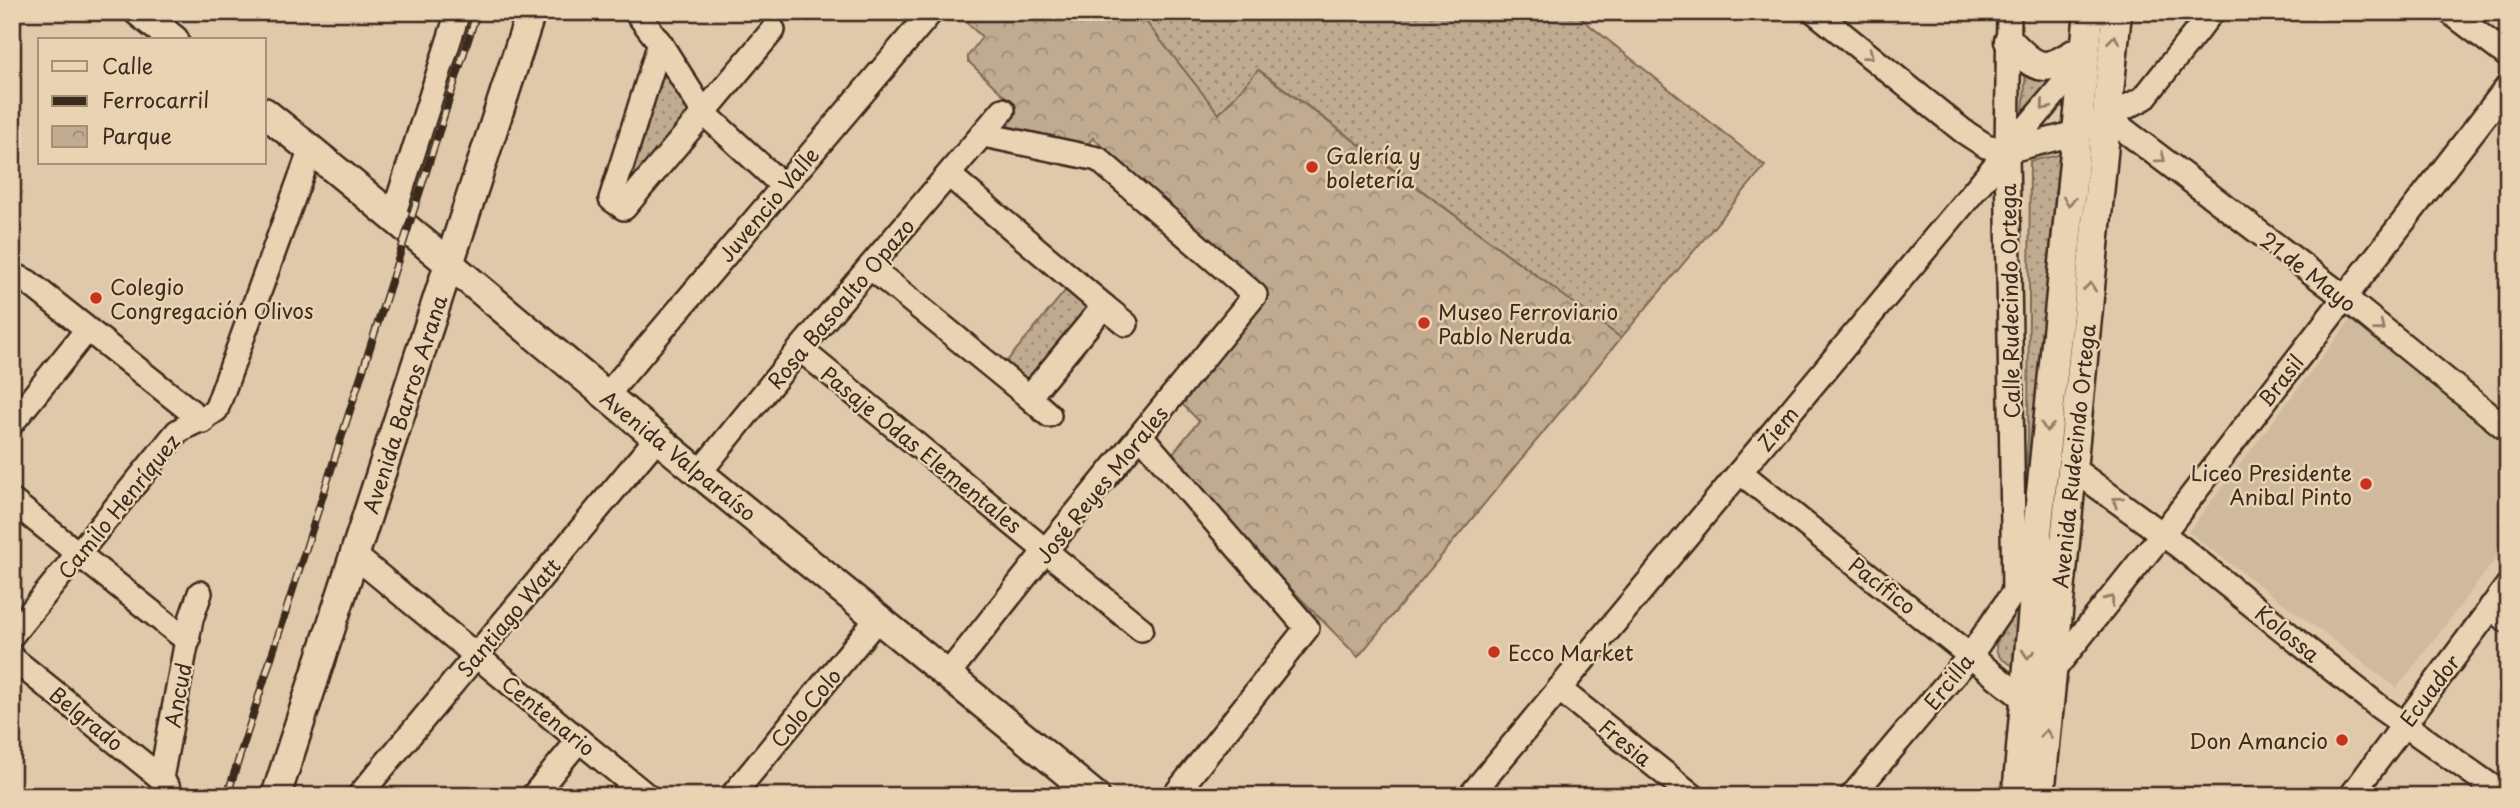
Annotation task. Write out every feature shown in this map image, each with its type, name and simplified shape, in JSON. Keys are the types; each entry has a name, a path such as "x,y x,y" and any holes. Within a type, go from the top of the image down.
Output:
{"main road":[{"path":"139,12 172,38"},
{"name":"Avenida Barros Arana","path":"275,796 531,12"},
{"name":"Avenida Rudecindo Ortega","path":"2017,796 2037,534 2089,12"},
{"name":"Avenida Rudecindo Ortega","path":"2040,796 2117,12"},
{"path":"2009,41 2031,63 2045,66 2084,54"},
{"name":"Avenida Valparaíso","path":"266,114 393,216 699,473 1095,796"}],"street":[{"path":"393,216 458,12"},
{"path":"636,12 660,43 704,113 783,186"},
{"name":"Juvencio Valle","path":"606,396 931,12"},
{"path":"1815,12 1963,131 1986,146 2007,151 2076,133 2144,98 2211,12"},
{"name":"Calle Rudecindo Ortega","path":"2008,12 2007,151 2014,590"},
{"path":"2450,12 2508,56"},
{"path":"660,43 611,199 624,208 773,30"},
{"name":"Ziem","path":"1470,796 2007,151 2084,54"},
{"name":"Brasil","path":"2052,672 2508,86"},
{"name":"Rosa Basoalto Opazo","path":"699,473 800,349 1003,110"},
{"name":"21 de Mayo","path":"2107,117 2344,297 2508,430"},
{"name":"José Reyes Morales","path":"948,674 1255,295 1098,159 984,135"},
{"name":"Camilo Henríquez","path":"12,635 177,432 187,424 203,421 216,410 311,149"},
{"path":"948,176 1126,324"},
{"path":"870,267 1049,415"},
{"path":"14,275 28,282 203,421"},
{"path":"1029,397 1104,306"},
{"path":"12,423 87,330"},
{"name":"Pasaje Odas Elementales","path":"800,349 1141,629"},
{"path":"1141,436 1307,628 1174,796"},
{"name":"Santiago Watt","path":"359,796 657,438"},
{"name":"Kolossa","path":"2072,468 2162,533 2403,724 2505,796"},
{"name":"Pacífico","path":"1740,472 2024,699"},
{"path":"12,501 188,641"},
{"name":"Centenario","path":"354,555 647,796"},
{"name":"Ercilla","path":"1852,796 1970,656 2037,561"},
{"name":"Ecuador","path":"2351,796 2403,724 2499,614 2508,585"},
{"name":"Ancud","path":"165,787 191,619 200,593"},
{"name":"Colo Colo","path":"732,796 878,618"},
{"name":"Belgrado","path":"12,658 165,787"},
{"name":"Fresia","path":"1559,689 1693,796"},
{"path":"533,796 579,740"}],"shaded area":[{"name":"Liceo Presidente Anibal Pinto","path":"2355,314 2508,437 2508,543 2397,688 2188,532"}],"green space":[{"name":"Museo Ferroviario Pablo Neruda","path":"955,12 1138,12 1219,114 1258,70 1621,338 1358,657 1262,559 1169,458 1199,421 1181,403 1269,296 1093,138 1088,144 999,124 1014,105 968,61 968,56 982,37"},
{"path":"1138,12 1573,12 1765,166 1621,338 1259,70 1219,114"},
{"path":"659,64 694,115 622,195"},
{"path":"2026,68 2058,79 2023,113"},
{"path":"2063,154 2058,213 2051,233 2031,558 2021,546 2028,439 2030,161"},
{"path":"1070,285 1095,307 1028,388 1002,367"},
{"path":"2027,599 2020,669 2000,657 1996,643 2004,626"}],"railway":[{"path":"227,796 477,12"}],"place":[{"name":"Galería y boletería","path":"1312,167"},
{"name":"Colegio Congregación Olivos","path":"96,298"},
{"name":"Museo Ferroviario Pablo Neruda","path":"1424,323"},
{"name":"Liceo Presidente Anibal Pinto","path":"2366,484"},
{"name":"Ecco Market","path":"1494,652"},
{"name":"Don Amancio","path":"2342,740"}]}
